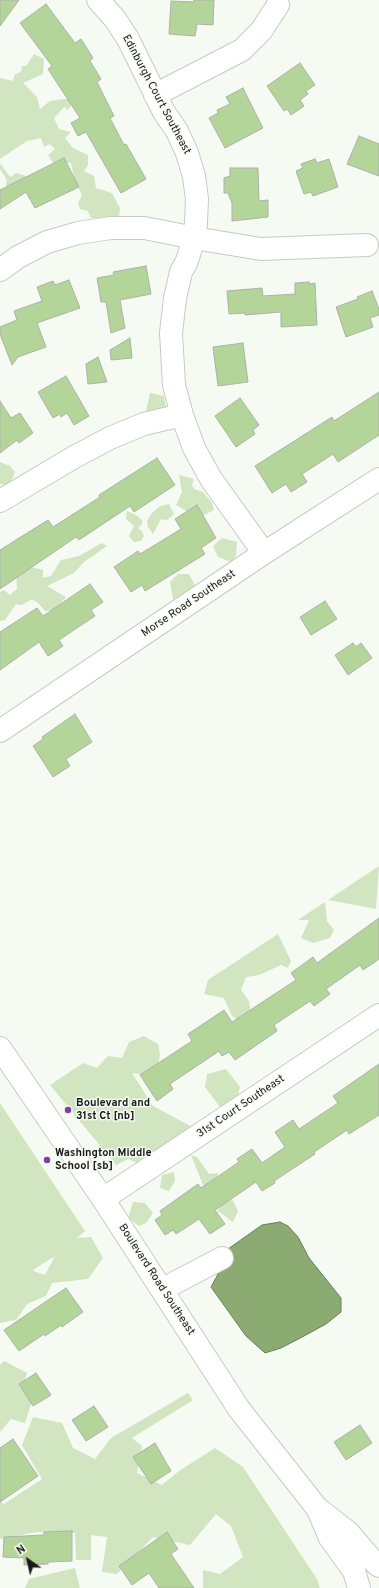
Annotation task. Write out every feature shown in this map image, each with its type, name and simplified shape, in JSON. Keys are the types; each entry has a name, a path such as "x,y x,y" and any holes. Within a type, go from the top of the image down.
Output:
{"street":[{"name":"Edinburgh Court Southeast","path":"98,0 115,19 128,39 155,95 177,131 187,153 194,176 197,199 194,238 179,279 171,333 174,385 182,415 194,448 211,479 264,553"},
{"path":"155,95 242,50 261,31 278,5"},
{"path":"0,270 18,257 47,242 78,233 111,228 144,228 261,249 367,245"},
{"path":"0,501 76,456 110,438 144,424 182,415"},
{"name":"Morse Road Southeast","path":"0,731 264,553 379,479"},
{"name":"31st Court Southeast","path":"103,1199 379,1015"},
{"name":"Boulevard Road Southeast","path":"0,1048 103,1199 239,1409 317,1508 349,1533 370,1559 379,1566"},
{"path":"162,1289 222,1258"},
{"name":"Boulevard Road Southeast","path":"317,1508 330,1538 354,1571 359,1588"}],"shaded area":[{"path":"34,54 44,59 43,74 23,83 37,97 40,109 50,101 78,97 68,110 64,107 54,118 59,129 71,132 65,138 73,148 88,155 88,165 84,171 94,176 96,188 112,193 120,208 119,218 91,218 88,211 80,209 78,203 82,195 74,178 71,163 53,163 48,155 55,149 50,144 44,147 41,138 27,141 0,159 0,78 13,81 15,74 21,72 22,66 26,66"},
{"path":"0,163 10,177 16,173 26,176 22,191 10,191 6,185 7,180 0,169"},
{"path":"150,393 164,396 166,407 154,415 146,411"},
{"path":"0,462 10,466 15,472 10,485 0,484"},
{"path":"179,475 194,479 192,485 194,489 203,492 212,503 214,510 198,518 176,505 182,492"},
{"path":"169,504 174,514 167,520 161,519 153,534 148,527 147,521 152,513 160,506"},
{"path":"127,511 136,515 142,520 142,524 138,528 142,531 144,536 141,541 134,542 129,536 134,526 126,519"},
{"path":"222,538 237,542 236,556 231,562 218,557 213,546"},
{"path":"102,543 107,546 84,562 74,573 47,586 66,597 55,610 45,611 32,599 22,605 16,604 5,620 0,621 0,592 4,590 10,595 17,589 16,571 26,566 43,570 43,578 51,576 61,560 79,556"},
{"path":"178,574 189,574 196,587 183,600 173,599 170,582"},
{"path":"379,866 376,909 328,900"},
{"path":"325,902 327,921 334,930 330,938 313,943 301,938 309,920 298,920"},
{"path":"278,934 291,961 288,968 281,965 259,975 246,977 241,990 249,1001 251,1015 244,1024 232,1016 224,998 204,994 208,980"},
{"path":"144,1036 158,1044 160,1055 157,1068 145,1075 132,1073 153,1106 196,1129 143,1165 128,1159 116,1165 50,1085 83,1063 97,1068 108,1056 122,1058 129,1042"},
{"path":"226,1069 240,1087 236,1104 220,1107 205,1087 207,1074"},
{"path":"0,1103 85,1231 77,1238 91,1237 103,1258 88,1279 52,1283 46,1296 27,1304 16,1320 0,1323","holes":["55,1256 45,1275 33,1270"]},
{"path":"191,1155 197,1157 209,1174 218,1173 215,1188 222,1197 233,1201 238,1211 233,1222 218,1211 220,1203 205,1190"},
{"path":"174,1172 175,1181 169,1191 160,1188 162,1175"},
{"path":"133,1202 145,1203 153,1213 146,1223 139,1226 128,1218"},
{"path":"280,1222 288,1226 298,1237 309,1258 341,1298 341,1312 326,1324 304,1336 281,1348 265,1353 246,1336 211,1287 228,1249 262,1225"},
{"path":"4,1361 27,1373 23,1385 32,1401 25,1423 11,1419 0,1432 0,1365"},
{"path":"188,1393 193,1400 132,1438 142,1446 137,1473 162,1485 179,1471 215,1448 243,1467 317,1579 320,1588 203,1588 203,1570 220,1574 243,1557 231,1526 216,1514 190,1545 153,1537 117,1574 102,1572 107,1537 91,1535 91,1560 76,1560 75,1533 36,1532 0,1539 0,1501 4,1504 42,1479 22,1445 33,1417 62,1423 73,1448 95,1459 111,1438"},
{"path":"75,1568 80,1588 25,1588 29,1579"}],"building":[{"path":"0,0 19,0 0,26"},
{"path":"194,0 214,0 213,25 197,24 195,36 169,34 171,1 194,2"},
{"path":"46,4 75,43 81,39 93,58 90,61 101,79 97,82 114,116 110,118 124,145 126,144 146,179 121,193 86,132 78,136 71,123 80,118 48,69 52,66 20,23"},
{"path":"300,63 315,85 306,91 308,94 300,100 304,106 291,115 287,109 284,111 267,86"},
{"path":"243,88 263,128 225,148 209,118 218,113 217,110 230,104 226,97"},
{"path":"359,136 379,144 379,176 347,164"},
{"path":"64,158 79,187 35,208 26,192 0,209 0,190"},
{"path":"315,159 317,163 329,159 338,187 313,196 311,192 304,194 296,171 303,168 301,164"},
{"path":"230,168 258,168 259,201 268,200 268,217 232,221 232,203 228,193 224,193 224,178 230,176"},
{"path":"146,266 151,294 120,300 125,328 111,333 106,302 101,302 97,278 114,275 113,272"},
{"path":"69,280 80,308 37,323 46,347 18,357 12,365 0,334 0,327 17,320 14,311 42,301 37,287 53,281 55,285"},
{"path":"309,282 309,284 315,283 317,325 281,327 281,312 245,315 245,313 229,314 227,291 262,288 263,296 295,294 295,283"},
{"path":"372,291 379,309 379,315 370,318 373,327 346,337 336,307 358,299 357,297"},
{"path":"130,338 132,358 111,360 110,350"},
{"path":"243,343 248,382 218,386 213,347"},
{"path":"98,357 107,382 88,384 86,364"},
{"path":"66,376 89,416 74,425 67,413 61,417 60,414 53,418 38,392"},
{"path":"379,392 379,435 338,462 333,454 302,474 307,482 291,492 286,484 272,493 255,466 332,417 334,421"},
{"path":"240,398 259,425 253,430 255,434 236,447 215,416"},
{"path":"0,401 11,418 20,413 33,433 19,443 17,440 0,453"},
{"path":"157,458 175,485 134,512 130,506 79,540 76,537 0,589 0,550 48,520 53,527 100,497 99,495"},
{"path":"197,505 216,538 201,548 205,554 145,591 142,585 131,592 114,567 138,551 140,554 181,529 175,519"},
{"path":"90,584 103,602 91,610 95,616 59,640 63,646 48,656 39,642 0,670 0,632 37,608 43,616"},
{"path":"325,601 337,619 311,635 300,617"},
{"path":"353,643 356,647 361,643 372,658 348,675 335,655"},
{"path":"75,714 92,742 66,759 70,766 53,777 33,746 43,739 42,737"},
{"path":"379,918 379,959 363,970 360,965 326,989 330,994 314,1006 310,1001 274,1025 277,1031 235,1060 229,1052 222,1056 219,1051 170,1084 173,1089 157,1101 140,1075 192,1041 188,1034 224,1010 232,1022 296,980 291,973 313,957 317,963"},
{"path":"379,1064 379,1115 349,1134 347,1130 314,1152 315,1154 274,1181 275,1183 262,1191 256,1182 215,1210 225,1224 210,1234 199,1219 176,1234 173,1230 165,1235 155,1220 162,1215 160,1211 198,1184 201,1188 239,1162 237,1159 252,1149 262,1163 285,1147 275,1132 293,1120 299,1129 338,1103 333,1096"},
{"path":"66,1288 83,1312 62,1327 61,1325 45,1336 44,1334 19,1351 4,1330"},
{"path":"36,1373 51,1395 33,1406 19,1384"},
{"path":"94,1406 108,1427 86,1441 72,1420"},
{"path":"360,1425 372,1443 346,1460 334,1442"},
{"path":"13,1439 38,1476 0,1502 0,1448"},
{"path":"155,1443 171,1471 151,1484 133,1457"},
{"path":"72,1531 72,1561 24,1565 24,1558 3,1557 4,1537 44,1535 44,1532"},
{"path":"167,1532 178,1549 171,1554 194,1588 159,1588 149,1573 132,1585 119,1566"}],"place":[{"name":"Boulevard and 31st Ct [nb]","path":"68,1110"},
{"name":"Washington Middle School [sb]","path":"47,1160"}]}
